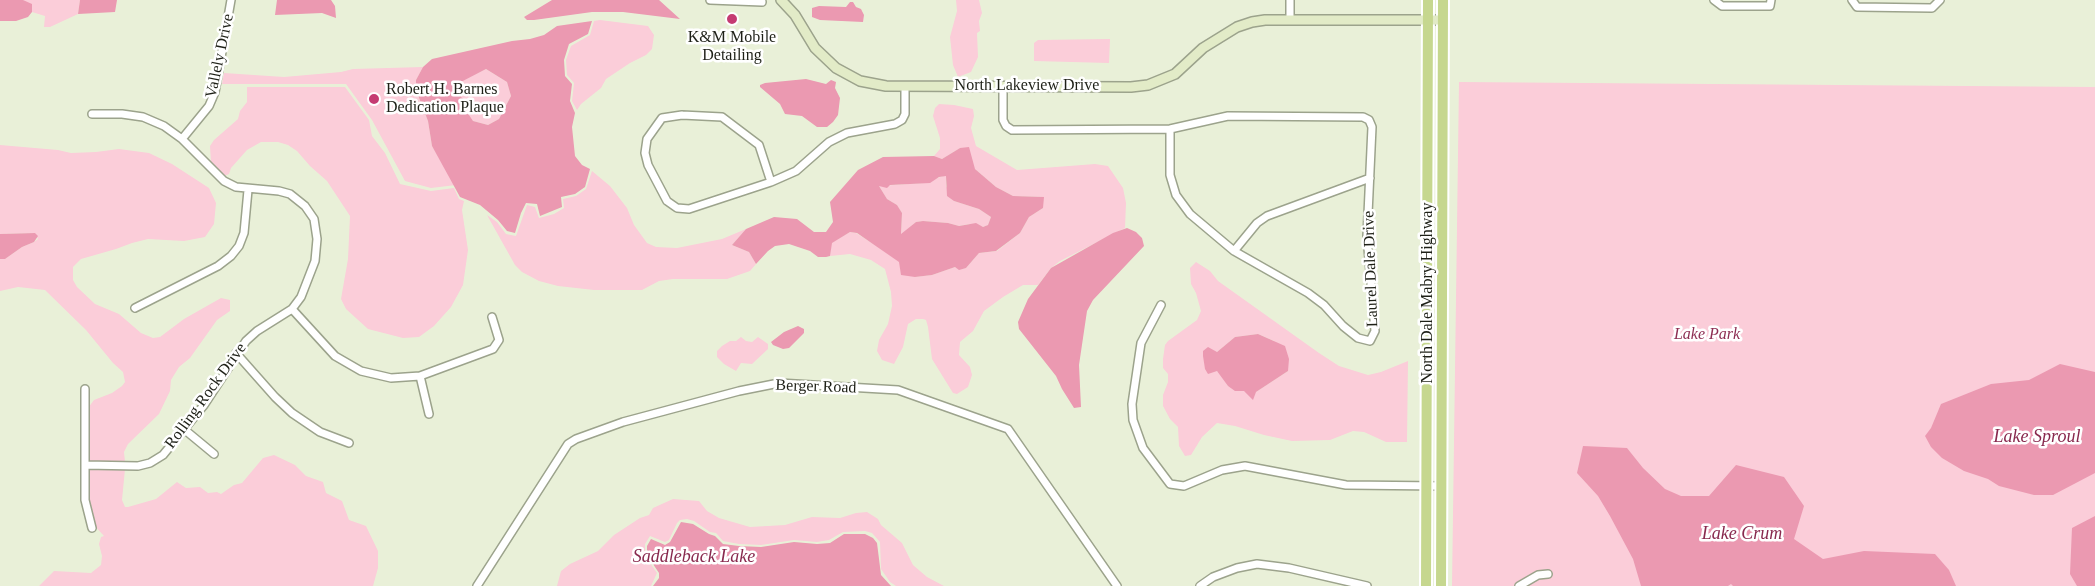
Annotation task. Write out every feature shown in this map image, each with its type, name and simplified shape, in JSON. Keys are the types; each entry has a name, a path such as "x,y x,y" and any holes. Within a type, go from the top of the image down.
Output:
{"main road":[{"name":"North Dale Mabry Highway","path":"1426,586 1428,0"},
{"name":"North Dale Mabry Highway","path":"1441,586 1443,0"},
{"path":"1427,542 1435,550 1435,586"}],"street":[{"name":"Vallely Drive","path":"182,139 209,106 215,92 231,0"},
{"path":"710,0 762,2"},
{"name":"North Lakeview Drive","path":"781,0 795,15 815,48 836,68 860,81 886,86 1131,87 1148,85 1175,74 1203,48 1237,27 1265,20 1443,20"},
{"path":"1290,0 1290,20"},
{"path":"1714,0 1722,6 1770,6 1771,0"},
{"path":"1852,0 1857,7 1932,8 1940,0"},
{"path":"771,182 759,145 722,117 682,115 662,118 647,139 645,153 648,165 667,201 677,208 689,209 771,182 796,171 829,141 847,133 895,124 902,120 905,114 905,86"},
{"name":"Laurel Dale Drive","path":"1003,86 1003,120 1006,126 1012,129 1170,129 1228,116 1363,117 1369,120 1372,127 1367,236 1376,331 1370,341 1358,338 1343,326 1324,305 1308,294 1234,251 1190,214 1176,195 1170,175 1170,129"},
{"name":"Rolling Rock Drive","path":"85,465 138,466 150,463 163,455 204,405 236,353 257,331 292,309 301,297 315,261 317,239 314,219 305,206 290,194 236,187 225,181 182,139 164,126 143,117 92,114"},
{"path":"1234,251 1257,223 1267,216 1370,178"},
{"path":"135,308 218,266 231,256 239,246 244,233 248,190"},
{"path":"1161,305 1141,343 1132,404 1133,420 1143,448 1170,483 1184,486 1222,470 1245,466 1346,485 1441,486"},
{"path":"292,309 335,356 361,371 391,378 420,376 493,349 499,340 492,317"},
{"path":"236,353 292,413 320,432 349,443"},
{"path":"420,376 429,414"},
{"name":"Berger Road","path":"477,586 568,444 623,422 739,391 779,383 898,390 1008,429 1117,586"},
{"path":"85,389 85,500 92,528"},
{"path":"185,430 213,454"},
{"path":"1200,586 1237,568 1257,564 1289,568 1367,586"},
{"path":"1519,586 1538,575 1548,574"}],"green space":[{"path":"23,0 80,0 78,14 50,27 44,27 45,16 32,12 32,7"},
{"path":"956,0 979,0 982,13 979,21 980,31 977,33 978,57 971,72 958,77 953,65 950,37 957,11"},
{"path":"594,21 648,26 654,35 652,49 606,79 601,88 577,110 572,101 574,83 567,75 566,60 571,46 590,35"},
{"path":"1110,39 1109,63 1034,61 1034,43 1038,40"},
{"path":"423,67 416,80 418,96 428,121 432,146 456,185 431,188 405,181 372,120 346,84 222,84 224,73 284,77 353,69"},
{"path":"486,69 507,82 511,96 499,119 488,125 473,121 466,112 468,103 461,97 457,83"},
{"name":"Lake Park","path":"1459,82 2095,87 2095,586 1452,586"},
{"path":"247,87 345,87 369,120 372,136 385,153 400,184 431,191 454,188 459,199 464,201 462,210 468,250 463,285 451,307 434,326 419,337 403,338 368,329 346,309 341,299 348,259 350,216 327,181 297,151 278,142 261,142 247,150 231,168 229,174 224,176 211,163 210,146 238,119 240,111 247,102"},
{"path":"939,104 973,109 971,128 976,146 1017,170 1095,164 1108,166 1123,188 1126,203 1125,228 1060,261 1051,268 1038,285 1023,285 984,311 973,331 960,342 959,355 970,367 972,375 968,387 957,394 953,393 932,359 926,320 916,319 908,324 903,347 894,364 882,360 877,351 879,340 888,324 892,306 885,269 871,260 850,254 830,256 831,243 850,232 856,233 883,250 915,277 932,275 955,267 966,268 979,253 997,251 1020,233 1029,217 1043,208 1043,197 1013,196 996,187 975,169 960,148 942,159 934,156 940,149 940,138 933,116"},
{"path":"0,145 71,153 119,149 149,153 172,164 209,188 216,203 214,224 205,237 184,241 148,239 81,259 73,267 73,280 77,287 95,304 119,314 141,333 153,338 160,337 184,319 221,298 230,300 230,311 217,320 190,358 179,367 171,380 170,391 159,414 128,444 124,452 125,462 88,462 88,408 94,400 122,386 125,382 123,372 86,330 45,290 18,287 0,291 0,259 5,259 38,239 35,233 0,234"},
{"path":"592,171 610,186 627,208 634,225 647,243 656,247 677,248 722,239 746,229 732,245 749,252 756,264 750,271 727,279 673,279 659,281 642,290 594,290 558,286 539,281 522,272 515,265 487,215 497,222 506,234 516,236 527,205 535,207 539,218 554,214 564,208 563,199 576,196 586,189"},
{"path":"946,175 946,186 954,201 979,209 991,217 988,225 983,227 969,224 959,226 923,221 916,222 901,235 902,213 897,205 887,199 879,186 923,183"},
{"path":"1196,262 1210,271 1218,281 1339,366 1368,375 1408,361 1407,442 1386,442 1364,432 1353,431 1330,440 1292,441 1217,423 1202,437 1191,455 1185,456 1179,446 1178,427 1170,419 1163,406 1168,374 1163,368 1163,359 1165,345 1168,341 1197,320 1201,311 1191,284 1190,268","holes":["1258,334 1274,341 1288,371 1256,392 1228,386 1222,375 1213,371 1217,352 1235,337"]},
{"path":"741,337 752,342 758,337 768,344 768,349 752,364 741,363 736,371 717,357 717,351 730,341 736,341"},
{"path":"274,455 295,465 306,476 323,482 326,493 342,501 349,520 366,526 378,551 378,568 373,586 39,586 54,571 91,573 101,565 102,556 99,544 101,537 104,536 93,524 88,500 89,468 125,469 122,500 125,507 128,507 156,499 177,482 186,488 200,487 208,493 221,494 234,485 242,483 263,458"},
{"path":"673,499 699,501 707,511 719,518 750,527 785,525 812,517 840,518 867,512 878,519 881,525 902,543 913,565 927,577 944,586 896,586 890,582 881,569 880,542 872,533 865,531 843,532 829,540 817,542 794,540 761,545 739,544 723,541 716,533 687,519 677,523 669,540 665,542 650,536 645,544 645,556 657,573 651,586 557,586 561,571 570,564 598,551 614,535 640,518 649,515 653,508"}],"water":[{"path":"0,0 23,0 32,4 32,12 28,17 16,21 0,21"},
{"path":"80,0 117,0 115,12 78,14"},
{"path":"277,0 331,0 335,6 336,18 322,13 275,15"},
{"path":"552,0 659,0 680,19 623,12 592,12 534,20 527,20 524,17"},
{"path":"850,2 861,9 864,15 863,22 820,20 812,17 812,8 846,7"},
{"path":"592,21 588,34 569,44 564,60 565,76 572,84 570,101 575,113 572,127 575,156 582,165 590,169 585,187 575,194 561,197 562,207 540,216 537,204 526,203 515,233 507,231 480,205 460,197 432,146 428,121 416,90 416,80 423,67 432,59 530,39 544,35 557,26","holes":["486,69 507,82 511,96 499,119 488,125 473,121 467,112 468,103 461,97 457,84"]},
{"path":"806,79 826,84 831,80 836,82 835,88 840,98 838,115 827,127 817,127 802,116 785,114 780,104 760,87 765,83"},
{"path":"969,147 975,169 996,187 1013,196 1044,197 1043,208 1029,217 1020,233 996,251 979,253 966,268 959,270 955,267 932,275 915,277 901,275 899,262 857,233 850,232 832,243 830,256 826,257 818,257 810,251 789,244 775,246 756,264 749,252 732,245 746,229 774,217 797,219 814,232 826,232 833,222 830,202 858,170 883,157 934,156 942,159 960,148","holes":["946,176 947,196 954,201 979,209 991,217 988,225 983,227 976,223 959,226 923,221 916,222 901,234 902,213 897,205 887,199 879,186 887,188 890,185 930,183 939,177"]},
{"path":"1127,228 1142,238 1144,246 1093,300 1087,311 1079,365 1081,407 1074,408 1056,376 1019,329 1018,322 1028,299 1051,268 1113,233"},
{"path":"35,233 38,236 34,242 5,259 0,259 0,234"},
{"path":"798,326 804,329 804,333 789,348 783,349 773,345 771,342 784,332"},
{"path":"1258,334 1285,346 1289,359 1288,371 1256,392 1253,400 1244,391 1235,391 1228,386 1217,371 1208,374 1205,369 1203,351 1208,347 1217,352 1235,337"},
{"name":"Lake Sproul","path":"2060,364 2095,372 2095,473 2053,495 2034,495 1999,486 1988,479 1964,471 1942,458 1931,447 1925,436 1941,404 1991,384 2029,380"},
{"name":"Lake Crum","path":"1583,446 1627,448 1643,468 1665,489 1681,496 1709,496 1736,465 1784,477 1804,506 1794,539 1823,559 1864,551 1935,554 1949,570 1956,586 1733,586 1731,584 1728,586 1641,586 1633,559 1610,516 1598,496 1577,473"},
{"path":"2095,516 2095,586 2077,586 2070,574 2072,528"},
{"name":"Saddleback Lake","path":"681,522 693,524 715,536 723,544 739,546 761,547 794,542 830,543 844,534 865,534 877,543 881,575 891,586 653,586 659,578 659,573 647,555 647,546 651,539 665,545 670,542"}],"place":[{"name":"K&M Mobile Detailing","path":"732,19"},
{"name":"Robert H. Barnes Dedication Plaque","path":"374,99"}]}
